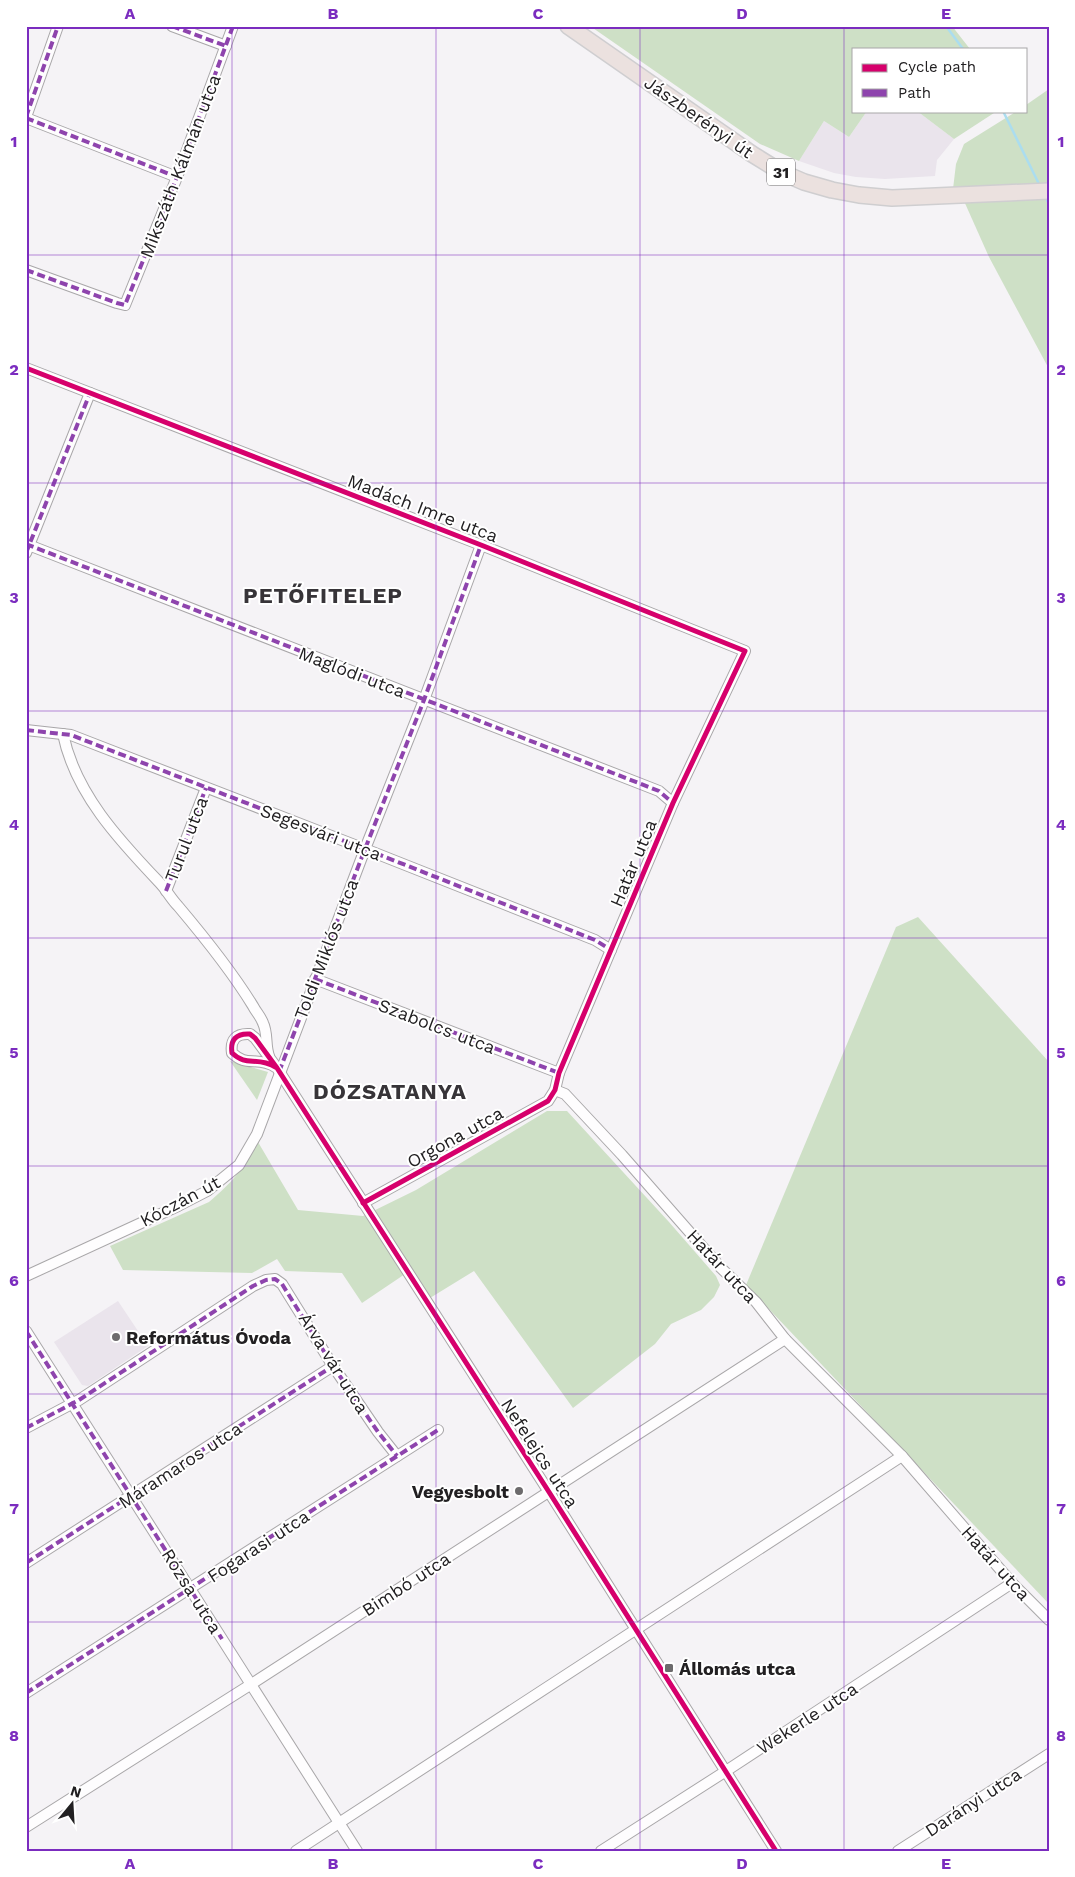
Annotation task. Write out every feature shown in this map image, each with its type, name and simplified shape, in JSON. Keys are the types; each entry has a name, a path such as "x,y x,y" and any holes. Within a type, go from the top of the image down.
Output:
{"main road":[{"name":"Jászberényi út","path":"568,26 752,154 781,172 804,182 859,195 892,198 1042,191"}],"street":[{"path":"58,26 26,118 177,177"},
{"path":"172,26 226,46"},
{"name":"Mikszáth Kálmán utca","path":"26,270 125,305 177,177 233,26"},
{"name":"Madách Imre utca","path":"26,368 481,545 745,651"},
{"path":"27,547 90,393"},
{"name":"Toldi Miklós utca","path":"278,1070 424,700 481,545"},
{"name":"Maglódi utca","path":"27,547 659,791 673,803"},
{"name":"Határ utca","path":"745,651 673,803 559,1072 555,1090 565,1094 622,1155 721,1268 756,1302 785,1339 902,1456 1012,1583 1049,1620"},
{"name":"Segesvári utca","path":"26,730 71,735 365,848 595,940 611,950"},
{"path":"63,734 66,750 87,796 128,849 195,925 246,993 267,1032 270,1059"},
{"name":"Turul utca","path":"166,891 206,788"},
{"name":"Szabolcs utca","path":"315,979 559,1072"},
{"name":"Nefelejcs utca","path":"278,1070 266,1063 243,1061 237,1058 232,1053 231,1045 234,1039 238,1035 250,1034 278,1070 549,1492 776,1851"},
{"name":"Kóczán út","path":"26,1276 178,1206 207,1190 230,1174 239,1165 257,1134 278,1070"},
{"name":"Orgona utca","path":"363,1203 548,1101 555,1090"},
{"name":"Árva vár utca","path":"72,1403 253,1286 266,1280 275,1280 282,1284 333,1366 378,1432 397,1456"},
{"name":"Rózsa utca","path":"26,1331 357,1851"},
{"name":"Bimbó utca","path":"26,1827 250,1685 785,1339"},
{"name":"Máramaros utca","path":"26,1563 333,1366"},
{"path":"26,1428 72,1403"},
{"name":"Fogarasi utca","path":"26,1693 438,1430"},
{"path":"296,1851 902,1456"},
{"name":"Wekerle utca","path":"601,1851 1012,1583"},
{"name":"Darányi utca","path":"898,1851 1049,1754"}],"shaded area":[{"path":"866,112 918,112 954,139 937,160 935,176 885,179 856,177 834,173 799,161 824,121 849,137"},
{"path":"118,1301 148,1346 88,1386 82,1385 54,1342"}],"green space":[{"path":"590,26 952,26 969,48 852,48 852,112 866,112 849,137 824,121 799,161 760,144"},
{"path":"1049,89 1049,185 953,189 956,164 964,144 1015,112 1028,112 1028,104"},
{"path":"918,112 995,112 954,139"},
{"path":"1049,199 1049,369 989,257 964,201"},
{"path":"918,917 1049,1062 1049,1604 746,1285 896,927"},
{"path":"230,1061 268,1072 257,1100"},
{"path":"547,1111 567,1111 669,1222 716,1276 720,1285 714,1297 701,1310 671,1324 655,1344 573,1408 474,1271 430,1298 411,1270 362,1303 342,1273 285,1271 277,1259 252,1273 123,1270 110,1246 209,1202 237,1175 258,1142 298,1210 363,1216 416,1190"}],"waterway":[{"path":"946,26 962,48"},
{"path":"1003,112 1040,186"},
{"path":"1046,198 1049,204"}],"marked path":[{"path":"26,117 58,26"},
{"path":"172,26 226,46"},
{"path":"26,270 125,305 177,177 233,26"},
{"path":"26,118 177,177"},
{"path":"26,553 90,393"},
{"path":"26,544 659,791 673,803"},
{"path":"279,1072 424,700 481,545"},
{"path":"26,730 71,735 595,940 611,950"},
{"path":"166,891 206,788"},
{"path":"315,979 559,1073"},
{"path":"26,1428 79,1400 253,1286 266,1280 275,1279 282,1284 333,1366 378,1432 397,1456"},
{"path":"26,1331 222,1639"},
{"path":"26,1563 333,1366"},
{"path":"26,1693 438,1430"}],"cycle path":[{"path":"26,368 481,545 745,651 673,803 559,1073 555,1090 548,1101 363,1203"},
{"path":"277,1068 266,1063 237,1057 232,1053 233,1041 238,1036 250,1034 277,1068 549,1492 776,1851"}],"place":[{"name":"Református Óvoda","path":"116,1337"},
{"name":"Vegyesbolt","path":"519,1491"},
{"name":"Állomás utca","path":"669,1668"}],"district":[{"name":"PETŐFITELEP","path":"323,595"},
{"name":"DÓZSATANYA","path":"390,1091"}]}
